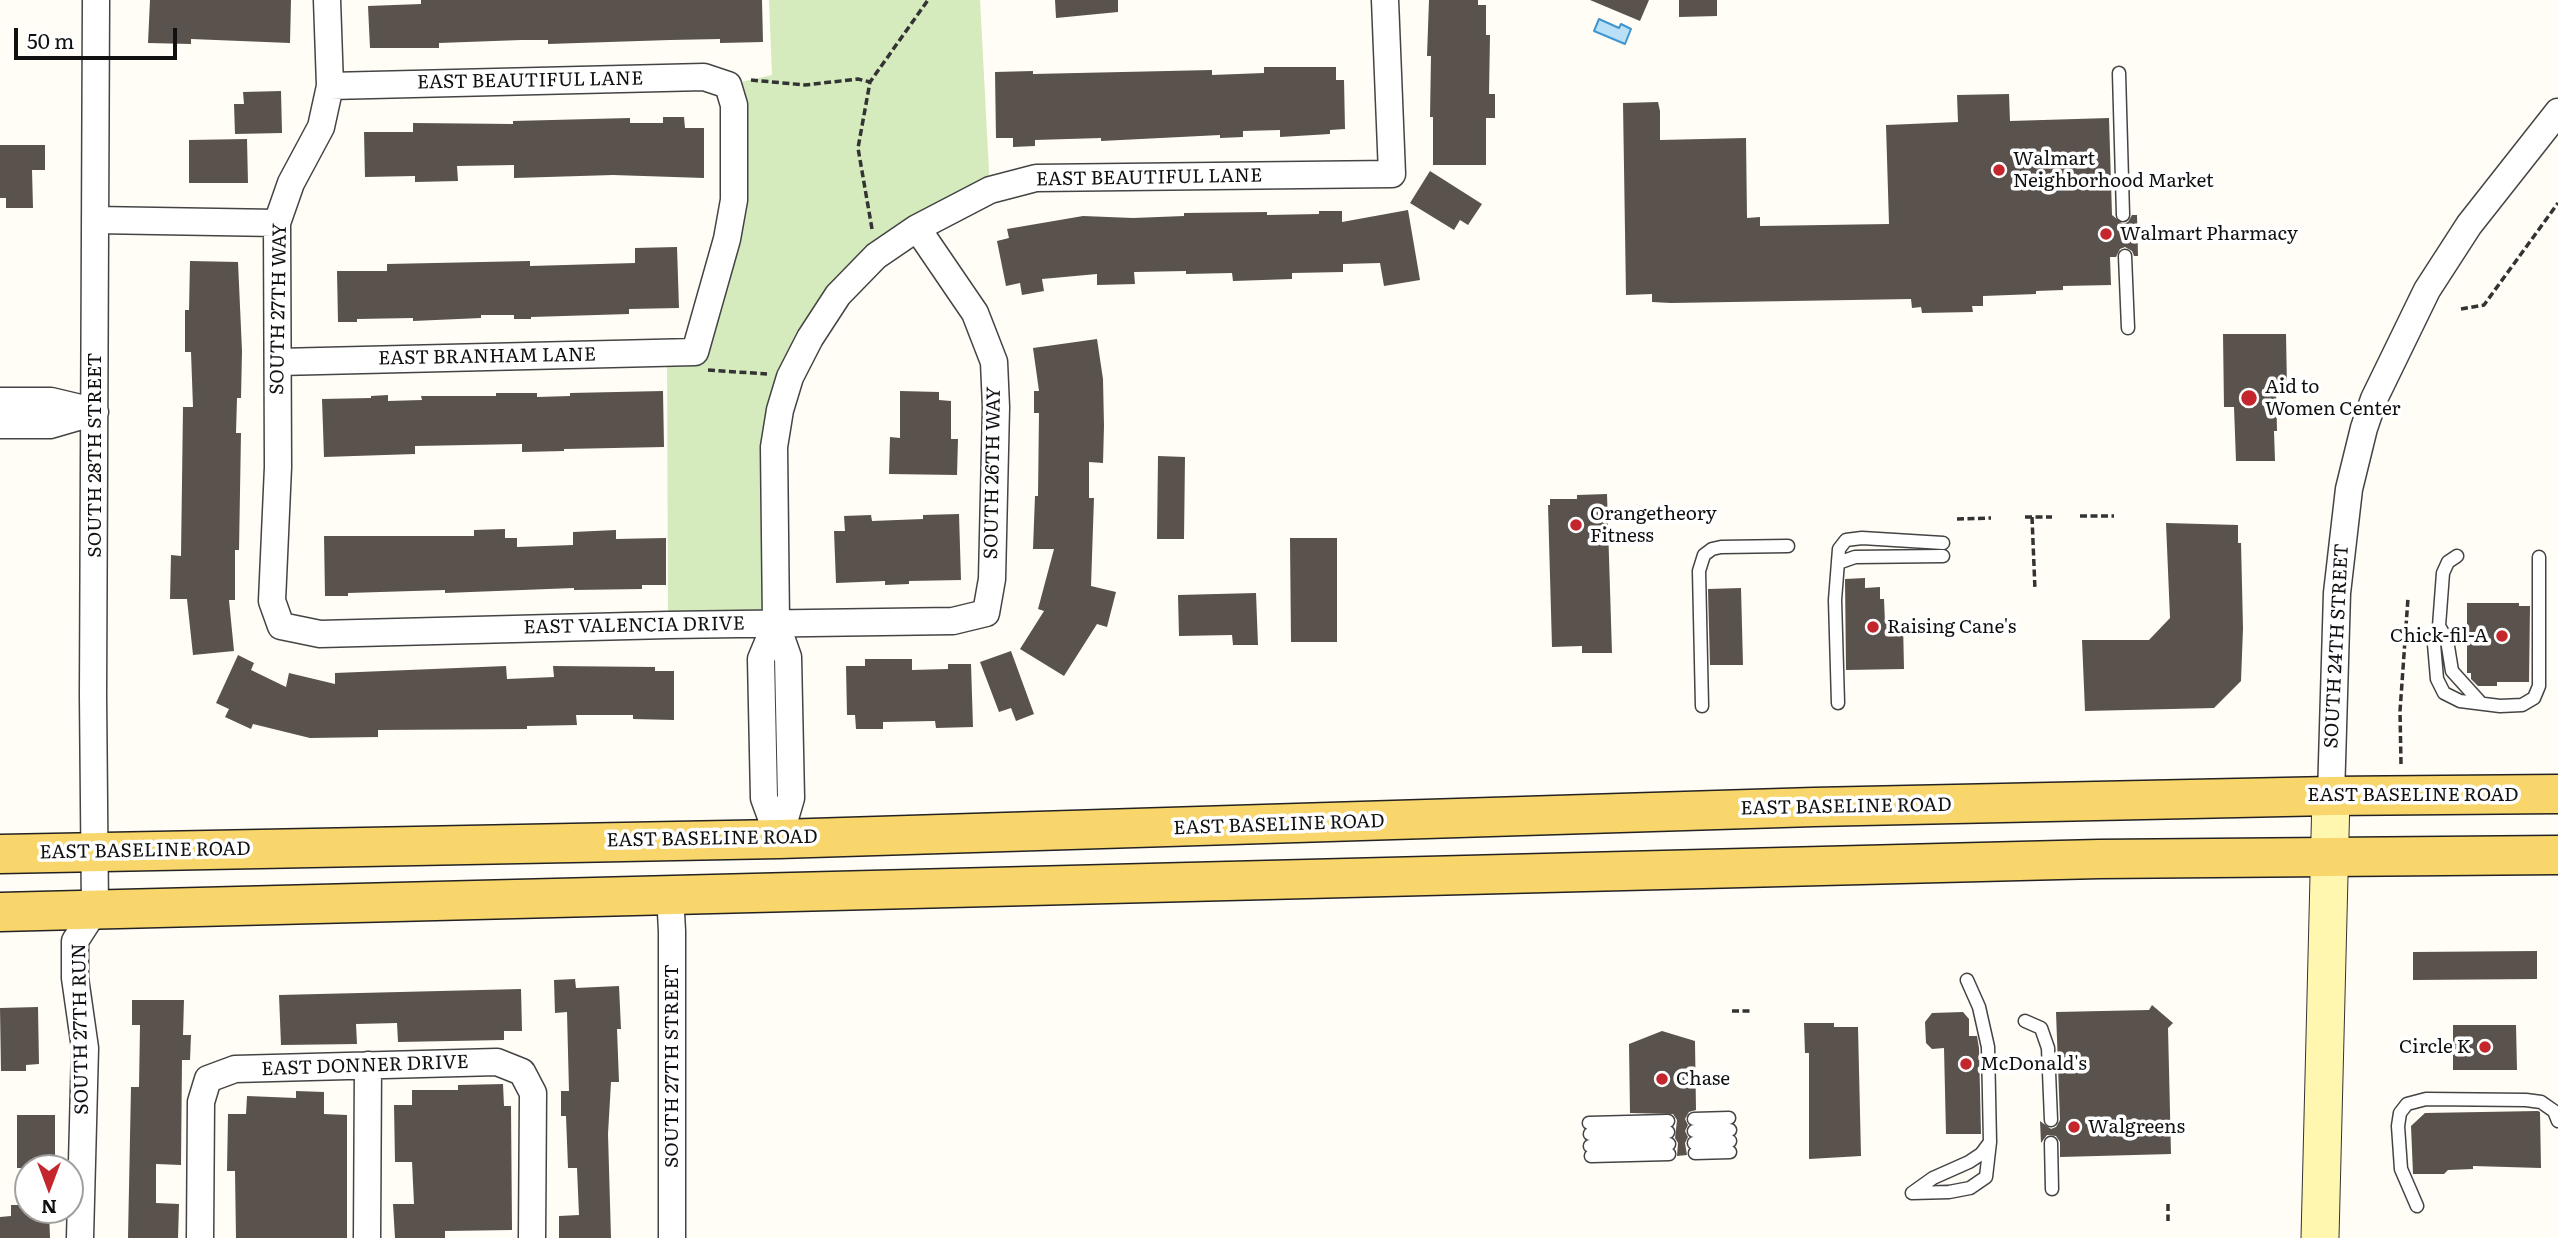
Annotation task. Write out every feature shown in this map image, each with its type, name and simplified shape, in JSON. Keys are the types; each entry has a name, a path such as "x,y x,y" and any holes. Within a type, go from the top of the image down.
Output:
{"main road":[{"name":"EAST BASELINE ROAD","path":"0,854 1233,827 1674,811 2330,796 2558,794"},
{"name":"SOUTH 24TH STREET","path":"2320,1238 2330,796"},
{"path":"1674,811 1676,870"},
{"path":"1233,827 1233,881"},
{"path":"670,894 673,879 682,871 697,867 756,863 765,859 779,838 804,868 825,882 846,891"},
{"path":"613,841 633,849 643,858 670,894"},
{"path":"0,912 2099,859 2558,855"}],"street":[{"name":"SOUTH 28TH STREET","path":"95,910 96,0"},
{"name":"SOUTH 27TH WAY","path":"281,626 272,601 279,362 277,223 291,183 321,127 330,86 327,0"},
{"name":"EAST BEAUTIFUL LANE","path":"916,228 989,190 1036,178 1392,174 1385,0"},
{"name":"EAST BEAUTIFUL LANE","path":"330,86 704,76 728,85"},
{"path":"695,352 727,239 733,200 734,105 728,85"},
{"name":"SOUTH 24TH STREET","path":"2330,796 2337,593 2349,489 2364,428 2374,399 2427,290 2469,225 2558,112"},
{"path":"95,220 277,223"},
{"path":"779,838 764,798 761,659 776,623 774,447 790,377 810,338 838,295 876,256 916,228"},
{"name":"SOUTH 26TH WAY","path":"916,228 975,313 994,362 996,407 992,579 986,613"},
{"name":"EAST BRANHAM LANE","path":"279,362 695,352"},
{"path":"0,401 51,401 95,412"},
{"path":"0,425 50,425 95,412"},
{"name":"EAST VALENCIA DRIVE","path":"281,626 320,635 953,621 986,613"},
{"name":"SOUTH 27TH STREET","path":"670,894 672,1238"},
{"name":"SOUTH 27TH RUN","path":"80,1238 85,1048 75,978 75,941 95,910"},
{"name":"EAST DONNER DRIVE","path":"200,1238 201,1102 208,1079 235,1069 497,1062 522,1072 533,1093 532,1238"},
{"path":"367,1238 368,1065"}],"lane":[{"path":"2119,73 2123,215"},
{"path":"2125,256 2128,328"},
{"path":"1838,703 1835,600 1839,548 1846,540 1862,538 1943,550 1856,557 1839,563"},
{"path":"1702,706 1699,571 1704,555 1712,548 1721,547 1788,546"},
{"path":"2457,556 2448,562 2443,573 2439,626 2434,644 2437,679 2444,693 2460,701 2501,706 2522,705 2534,698 2539,686 2539,557"},
{"path":"2439,626 2447,639 2452,671 2480,702"},
{"path":"1967,980 1979,1007 1989,1047 1990,1142 1986,1177 1970,1188 1949,1192 1912,1193 1933,1178 1975,1158 1990,1142"},
{"path":"2025,1021 2041,1028 2048,1048 2051,1120"},
{"path":"2417,1206 2401,1169 2398,1126 2400,1113 2407,1104 2426,1099 2526,1100 2541,1102 2554,1111 2558,1121"},
{"path":"1730,1135 1694,1137 1730,1135"},
{"path":"1668,1138 1590,1140 1668,1138"},
{"path":"2051,1143 2052,1189"}],"path":[{"path":"876,256 858,148 870,82 928,0"},
{"path":"728,85 752,80 805,85 858,79 870,82"},
{"path":"2461,309 2484,305 2558,203"},
{"path":"695,352 702,370 790,377"},
{"path":"2080,516 2114,516"},
{"path":"2025,517 2052,517"},
{"path":"2032,517 2035,590"},
{"path":"1957,519 1992,518"},
{"path":"2401,764 2400,711 2408,598"},
{"path":"1731,1011 1752,1011"},
{"path":"2168,1204 2168,1221"}],"green space":[{"path":"769,0 980,0 990,190 876,256 790,377 776,623 668,625 667,353 694,352 727,239 728,85 772,75"}],"water":[{"path":"1599,19 1619,28 1621,24 1631,29 1625,44 1594,31"}],"building":[{"path":"150,0 291,0 290,43 191,39 191,44 148,43"},
{"path":"421,0 762,0 763,42 720,43 720,39 548,44 548,40 521,40 439,43 439,48 370,48 368,6 421,4"},
{"path":"1055,0 1118,0 1118,12 1056,18"},
{"path":"1429,0 1478,0 1478,5 1486,5 1486,35 1490,35 1489,94 1495,94 1495,118 1486,118 1486,165 1433,165 1433,117 1430,117 1431,56 1427,56"},
{"path":"1590,0 1649,0 1640,21"},
{"path":"1679,0 1717,0 1717,16 1679,17"},
{"path":"1264,67 1336,67 1336,80 1344,80 1345,129 1330,130 1330,134 1280,137 1280,130 1243,131 1243,137 1220,138 1220,135 1101,141 1101,138 1035,140 1035,146 1013,147 1013,138 996,138 995,72 1033,71 1033,74 1212,70 1212,75 1264,73"},
{"path":"281,91 282,133 235,134 234,104 244,104 243,92"},
{"path":"2009,94 2010,121 2109,118 2112,215 2123,224 2128,222 2132,215 2137,215 2138,256 2134,256 2132,251 2125,247 2120,249 2116,257 2110,257 2111,285 2063,286 2063,290 2036,291 2036,294 1983,296 1983,306 1972,306 1973,312 1922,313 1921,307 1912,308 1911,299 1671,303 1652,302 1652,294 1626,295 1623,103 1658,102 1660,140 1746,138 1747,218 1760,217 1760,226 1889,224 1886,125 1958,122 1957,95"},
{"path":"663,117 684,117 685,128 704,128 704,178 613,175 514,178 514,165 457,166 458,181 415,182 415,176 365,177 364,132 413,132 413,123 513,124 513,121 630,118 630,123 663,123"},
{"path":"247,139 248,183 189,183 189,140"},
{"path":"0,145 45,145 45,170 32,170 33,208 6,208 6,198 0,198"},
{"path":"1430,171 1482,204 1468,225 1460,220 1454,230 1410,203"},
{"path":"1408,210 1420,280 1384,286 1380,263 1343,264 1343,272 1292,273 1292,279 1233,281 1232,273 1134,272 1135,284 1097,285 1097,274 1042,279 1044,291 1022,295 1020,283 1006,286 997,241 1009,238 1007,229 1083,216 1133,218 1184,216 1184,213 1267,212 1267,215 1342,211 1342,222"},
{"path":"677,247 679,308 629,309 629,314 531,319 514,319 514,315 481,315 481,318 413,321 413,318 357,319 357,322 338,322 337,271 387,271 387,264 530,261 530,266 635,263 635,248"},
{"path":"190,261 238,262 242,351 241,398 237,398 236,433 241,433 239,550 235,550 235,600 229,600 234,651 193,655 187,599 170,599 171,555 181,556 183,407 193,407 191,352 185,352 185,310 189,310"},
{"name":"Aid to Women Center","path":"2223,334 2286,334 2287,388 2276,388 2275,461 2236,461 2234,407 2224,407"},
{"path":"1097,339 1103,379 1104,426 1103,463 1089,462 1089,498 1094,498 1091,586 1116,592 1107,627 1097,624 1064,676 1020,649 1044,611 1038,609 1054,549 1033,549 1035,496 1038,496 1039,413 1034,413 1034,391 1039,391 1033,348"},
{"path":"663,391 664,447 522,452 522,444 415,446 415,454 324,457 322,399 388,395 388,401 422,400 421,396 496,396 496,393 537,393 537,397 570,396 570,393"},
{"path":"900,391 939,392 939,400 951,401 951,439 958,439 957,475 889,474 890,437 900,438"},
{"path":"1158,456 1185,457 1184,539 1157,539"},
{"path":"1607,494 1612,653 1582,653 1582,646 1552,647 1550,499 1577,499 1577,495"},
{"path":"959,514 961,580 909,581 909,584 885,585 885,581 836,583 834,531 845,531 844,516 871,515 872,521"},
{"path":"2166,523 2238,525 2238,543 2241,543 2243,628 2241,681 2214,708 2085,711 2082,640 2149,640 2170,618"},
{"path":"505,529 505,538 517,538 517,547 573,545 573,532 616,530 616,539 666,538 666,585 642,585 642,589 574,588 445,593 445,590 325,596 324,536 474,536 474,530"},
{"path":"1290,538 1337,538 1337,642 1291,642"},
{"name":"Raising Cane's","path":"1865,578 1865,588 1880,587 1880,599 1884,599 1885,623 1903,622 1904,669 1846,670 1845,579"},
{"path":"1741,588 1743,665 1710,665 1708,589"},
{"path":"1256,593 1258,645 1233,645 1232,635 1179,636 1178,595"},
{"name":"Chick-fil-A","path":"2467,603 2519,603 2519,606 2530,606 2529,682 2497,682 2497,686 2478,686 2471,679 2471,673 2467,673"},
{"path":"1011,651 1034,714 1016,721 1011,708 999,712 980,662"},
{"path":"238,655 254,663 251,670 286,687 289,673 335,684 335,673 506,666 507,679 554,677 553,666 655,667 655,671 674,671 674,720 633,719 633,715 576,715 577,725 527,726 527,729 378,730 378,737 310,738 253,724 251,729 225,717 229,709 216,703"},
{"path":"865,659 912,659 912,670 948,669 948,664 971,664 973,727 936,728 935,721 883,722 883,729 856,729 855,715 847,715 846,666 865,666"},
{"name":"Circle K","path":"2537,951 2537,979 2413,980 2413,952"},
{"path":"575,979 576,988 619,986 619,1082 611,1082 608,1134 611,1238 559,1238 559,1216 579,1215 577,1168 568,1168 566,1116 561,1116 561,1091 569,1091 567,1012 555,1013 554,980"},
{"path":"521,989 522,1031 504,1031 504,1040 398,1042 397,1023 356,1024 357,1044 281,1045 279,995"},
{"path":"132,1000 184,1000 183,1035 191,1035 190,1060 182,1060 181,1165 156,1164 156,1203 179,1204 178,1238 128,1238 131,1087 139,1087 140,1025 132,1025"},
{"name":"Walgreens","path":"2152,1005 2173,1023 2168,1028 2171,1154 2060,1157 2060,1142 2056,1136 2047,1135 2041,1143 2040,1121 2051,1129 2056,1127 2060,1120 2056,1012 2149,1010"},
{"path":"38,1007 39,1064 26,1065 26,1071 1,1071 0,1008"},
{"name":"McDonald's","path":"1963,1012 1969,1019 1969,1036 1977,1036 1979,1048 1981,1134 1946,1134 1944,1048 1932,1049 1926,1043 1925,1022 1932,1013"},
{"path":"1804,1023 1834,1023 1834,1027 1858,1027 1861,1156 1809,1159 1809,1053 1805,1053"},
{"name":"Circle K","path":"2453,1025 2516,1025 2517,1070 2453,1070"},
{"name":"Chase","path":"1662,1031 1695,1041 1696,1110 1689,1112 1685,1119 1688,1125 1685,1131 1688,1137 1685,1143 1687,1155 1677,1156 1677,1120 1673,1114 1630,1113 1629,1044"},
{"path":"503,1084 504,1106 511,1106 512,1230 445,1231 445,1238 395,1238 393,1204 414,1204 412,1162 395,1162 394,1105 412,1105 412,1090 458,1090 458,1085"},
{"path":"296,1091 324,1092 324,1114 347,1115 347,1238 236,1238 235,1171 227,1171 228,1114 246,1114 247,1096 296,1098"},
{"path":"2538,1111 2541,1168 2473,1166 2473,1169 2448,1170 2444,1174 2413,1174 2411,1126 2425,1113"},
{"path":"17,1115 55,1115 55,1154 17,1154"},
{"path":"11,1205 14,1205 14,1224 50,1224 50,1238 0,1238 0,1217 11,1216"}],"place":[{"name":"Walmart Neighborhood Market","path":"1999,170"},
{"name":"Walmart Pharmacy","path":"2106,234"},
{"name":"Aid to Women Center","path":"2249,398"},
{"name":"Orangetheory Fitness","path":"1576,525"},
{"name":"Raising Cane's","path":"1873,627"},
{"name":"Chick-fil-A","path":"2502,636"},
{"name":"Circle K","path":"2485,1047"},
{"name":"McDonald's","path":"1966,1064"},
{"name":"Chase","path":"1662,1079"},
{"name":"Walgreens","path":"2074,1127"}]}
